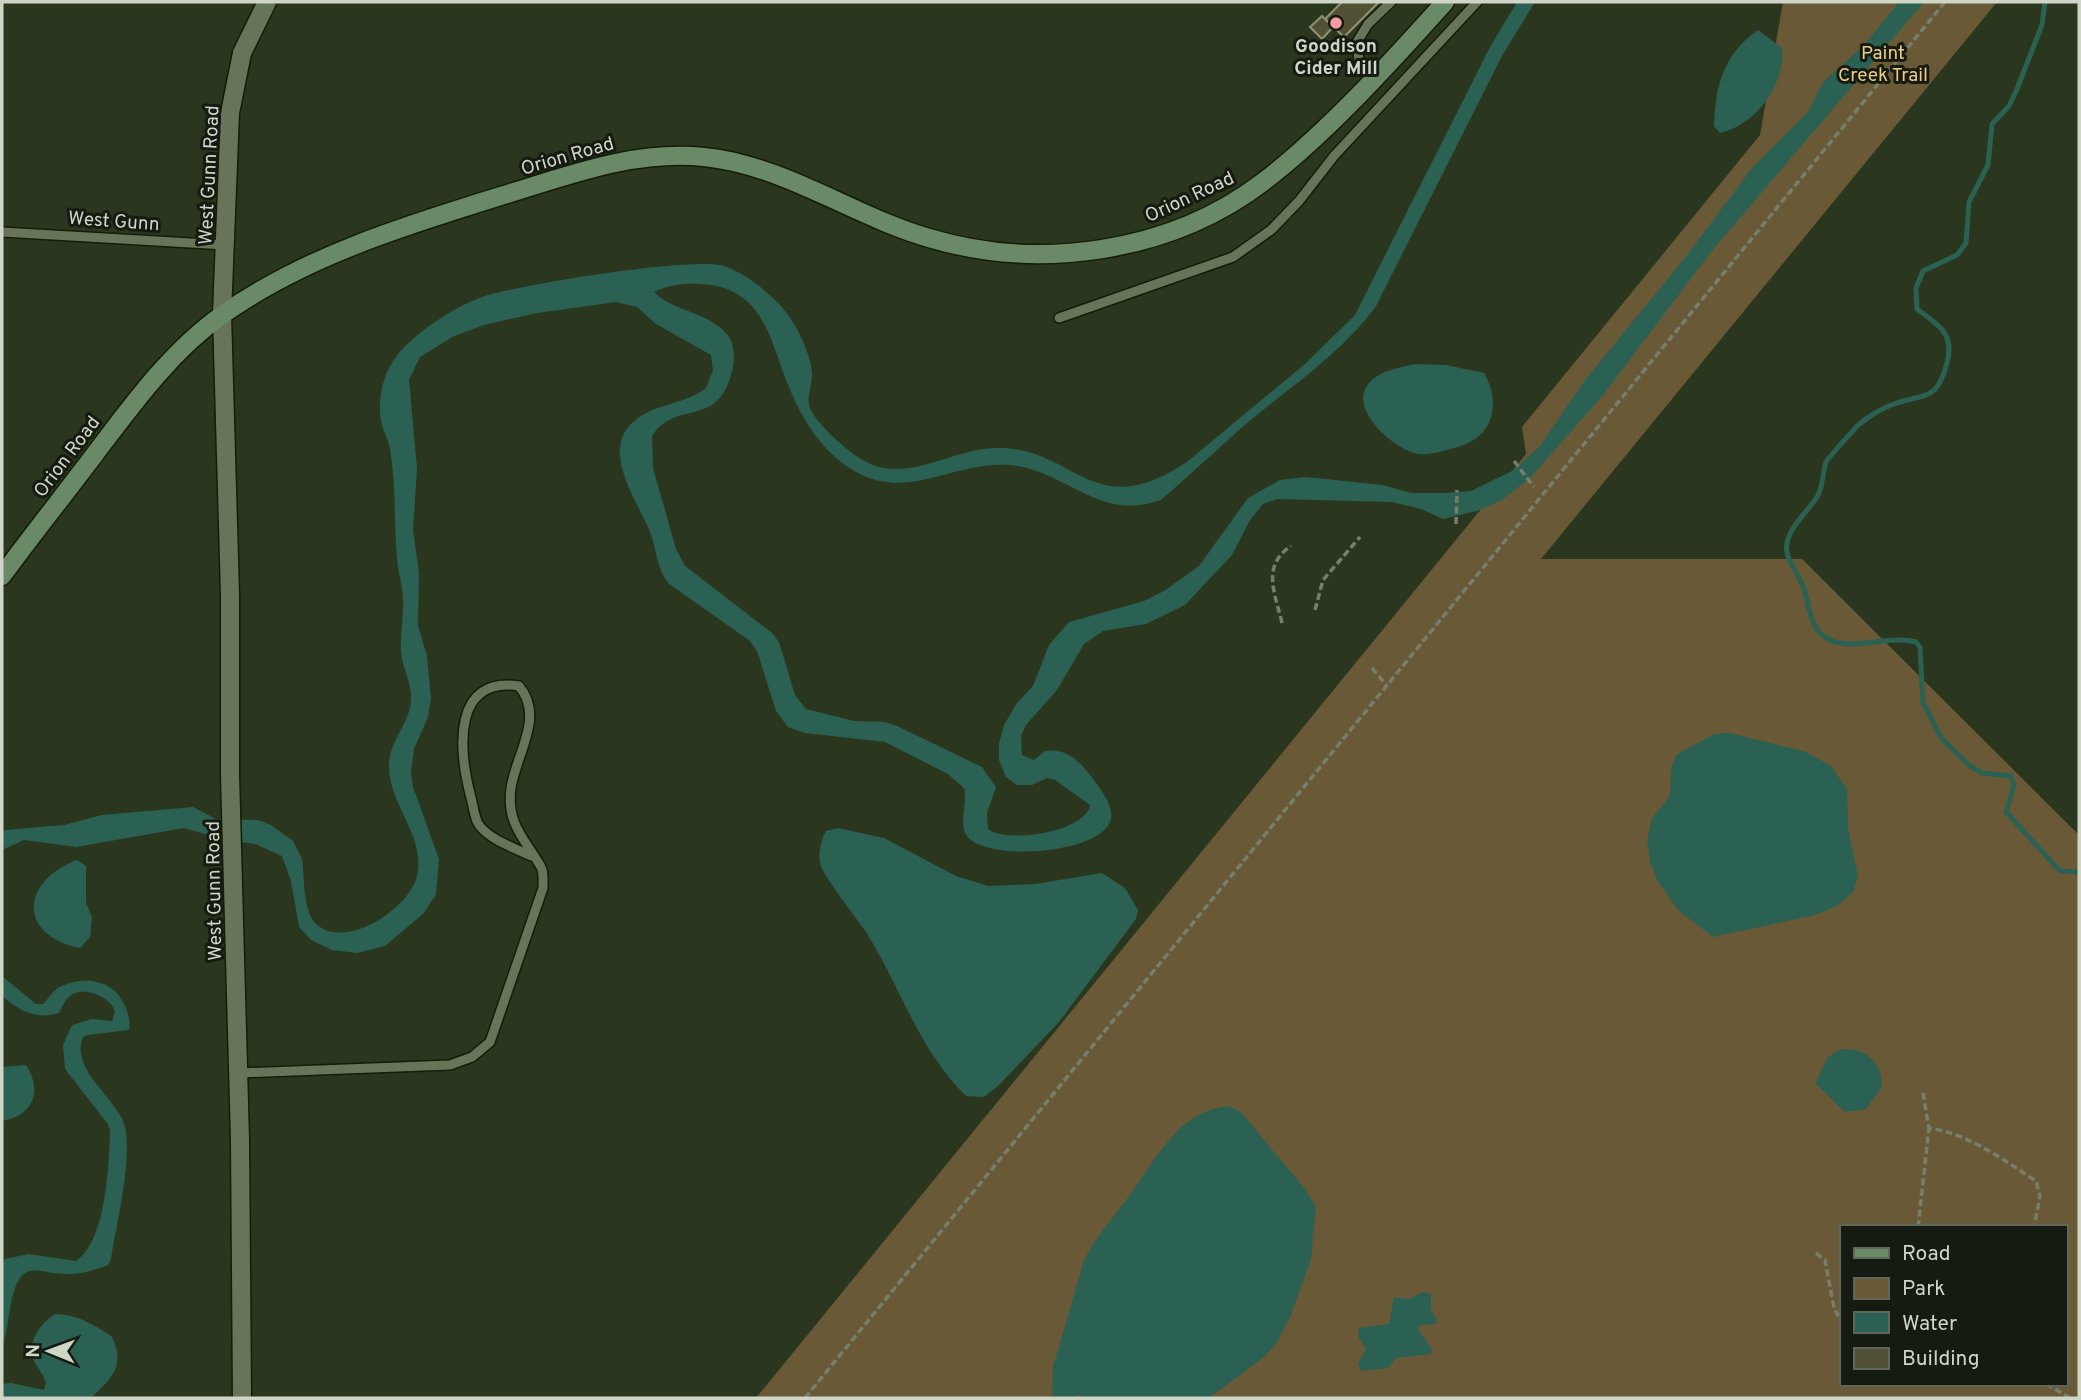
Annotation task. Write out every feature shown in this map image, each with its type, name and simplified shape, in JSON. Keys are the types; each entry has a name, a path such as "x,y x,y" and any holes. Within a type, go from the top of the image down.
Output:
{"street":[{"name":"West Gunn Road","path":"242,1398 222,314 230,113 242,52 267,2"},
{"name":"Orion Road","path":"2,576 127,410 204,329 222,314 270,285 332,254 471,206 637,157 678,155 711,158 782,177 900,229 967,248 1005,253 1068,254 1133,243 1170,232 1211,213 1262,184 1375,77 1436,5"}],"lane":[{"path":"1375,77 1359,60 1357,42 1368,24 1391,2"},
{"path":"1059,318 1233,257 1271,230 1299,201 1334,156 1477,2"},
{"name":"West Gunn","path":"2,232 225,245"},
{"path":"238,1073 450,1065 472,1057 490,1042 543,888 542,869 518,835 511,790 531,720 531,706 519,686 493,685 479,693 465,720 463,743 468,784 478,824 492,836 531,856"}],"path":[{"path":"805,1398 1945,2"},
{"path":"1514,461 1534,486"},
{"path":"1456,524 1457,490"},
{"path":"1315,610 1323,580 1360,537"},
{"path":"1282,623 1272,584 1272,567 1279,554 1291,546"},
{"path":"1372,668 1387,686"},
{"path":"1918,1225 1929,1128 1923,1093"},
{"path":"1929,1128 1948,1131 1977,1143 2036,1181 2040,1196 2034,1225"},
{"path":"1816,1253 1825,1260 1834,1308 1840,1319"},
{"path":"2049,1386 2070,1398"}],"green space":[{"name":"Paint Creek Trail","path":"1783,2 1997,2 1541,559 1802,559 2079,835 2079,1398 756,1398 1526,454 1522,427 1760,135"}],"water":[{"path":"1517,2 1535,2 1503,54 1376,306 1336,350 1246,424 1161,500 1142,505 1108,502 1045,474 1005,465 983,466 902,483 882,482 862,475 837,459 817,438 795,400 761,319 739,295 722,287 700,284 676,285 654,292 670,303 717,325 728,336 734,353 727,387 718,400 708,407 674,418 662,425 652,436 653,468 676,549 685,566 772,633 779,642 795,695 806,709 854,721 885,722 982,767 996,787 987,813 988,829 1011,835 1045,833 1075,822 1085,814 1090,805 1055,780 1047,778 1032,785 1017,785 1006,777 999,760 999,744 1004,725 1017,703 1033,686 1049,645 1069,622 1144,601 1164,591 1199,566 1248,498 1280,480 1306,477 1383,485 1411,493 1446,493 1471,491 1514,470 1540,446 1585,380 1684,259 1752,168 1808,112 1823,82 1864,45 1899,2 1924,2 1711,252 1604,394 1530,478 1502,500 1477,511 1443,519 1421,509 1392,502 1277,499 1263,504 1250,520 1232,555 1185,605 1146,624 1103,631 1084,644 1057,690 1026,725 1021,736 1022,755 1034,760 1045,751 1063,752 1073,757 1086,770 1105,795 1111,812 1108,826 1095,837 1050,850 1023,852 979,845 964,831 964,788 948,774 885,742 805,733 788,727 776,711 757,651 750,641 668,583 621,462 620,447 624,434 633,422 650,411 689,398 706,388 713,370 711,355 656,324 637,307 616,302 537,313 484,325 454,336 420,357 409,380 417,468 413,530 419,573 418,626 427,656 431,699 428,717 414,749 411,772 413,787 439,859 436,894 424,913 385,946 357,953 332,950 311,940 299,927 291,881 282,856 255,844 222,839 184,828 76,847 24,840 2,850 2,831 6,830 64,825 102,815 193,807 216,819 258,820 271,825 293,841 302,859 308,910 316,924 329,931 359,929 375,922 402,901 412,888 419,862 412,833 390,777 390,755 410,708 411,693 401,651 403,595 397,559 393,476 389,446 380,416 380,397 388,369 406,345 426,328 460,307 501,292 604,273 678,265 724,266 761,287 790,318 805,345 811,364 809,405 816,419 861,459 891,469 922,466 983,449 1014,449 1039,456 1103,484 1126,487 1154,480 1188,461 1305,364 1355,315 1490,47"},
{"path":"1758,30 1782,48 1779,76 1757,112 1746,121 1720,133 1714,126 1716,98 1723,72 1736,50"},
{"path":"1414,364 1446,365 1484,373 1492,393 1493,408 1486,428 1479,436 1455,448 1419,454 1398,445 1376,426 1364,403 1364,392 1370,382 1385,372"},
{"path":"1730,733 1806,752 1831,766 1847,789 1848,829 1858,876 1853,892 1837,906 1815,915 1713,937 1678,910 1657,880 1647,841 1652,818 1670,796 1671,769 1676,755 1714,734"},
{"path":"838,828 884,838 956,876 988,886 1035,884 1102,873 1125,888 1138,910 1136,919 1059,1022 999,1085 984,1097 966,1096 923,1039 868,935 822,869 819,855 823,838 826,831"},
{"path":"77,860 86,866 86,903 92,917 90,937 80,948 59,941 45,932 37,920 34,907 37,894 45,881 58,869"},
{"path":"2,976 36,1004 43,1004 56,990 77,981 105,985 119,996 130,1023 129,1030 83,1037 81,1048 87,1071 118,1111 126,1134 126,1169 111,1259 108,1265 81,1273 36,1270 24,1274 15,1288 2,1347 2,1263 5,1259 29,1254 76,1261 86,1251 100,1220 107,1182 110,1131 108,1124 65,1069 63,1045 72,1025 92,1019 112,1021 115,1011 101,997 80,992 67,999 59,1013 29,1013 2,996"},
{"path":"1841,1049 1865,1054 1876,1063 1879,1070 1882,1087 1866,1109 1845,1112 1815,1083 1828,1057"},
{"path":"26,1065 34,1084 32,1101 21,1114 2,1121 2,1067"},
{"path":"1229,1106 1241,1112 1305,1189 1316,1207 1311,1259 1291,1315 1276,1344 1264,1357 1209,1398 1085,1398 1078,1395 1072,1398 1052,1398 1053,1367 1084,1260 1092,1246 1173,1136 1197,1116 1212,1109"},
{"path":"1423,1292 1431,1294 1431,1311 1437,1319 1436,1324 1421,1325 1418,1329 1432,1349 1431,1354 1396,1358 1388,1368 1361,1371 1358,1363 1366,1349 1358,1336 1359,1328 1389,1324 1394,1297 1409,1299"},
{"path":"55,1314 85,1321 112,1337 116,1347 117,1364 110,1378 91,1398 2,1398 2,1384 11,1383 44,1390 46,1383 32,1356 33,1341 39,1329"}],"building":[{"name":"Goodison Cider Mill","path":"1342,2 1379,2 1344,37 1325,19"},
{"path":"1322,16 1333,27 1322,39 1310,27"}],"waterway":[{"path":"2045,2 2042,25 2017,89 2009,106 1992,124 1988,165 1969,202 1966,243 1957,255 1923,271 1916,288 1917,309 1938,325 1947,337 1949,353 1943,376 1928,394 1889,406 1865,420 1835,450 1826,462 1817,497 1792,530 1787,552 1803,586 1816,628 1826,638 1847,644 1894,640 1916,642 1920,647 1923,703 1942,739 1970,766 1982,773 2011,776 2014,785 2006,812 2060,871 2079,872"}],"place":[{"name":"Goodison Cider Mill","path":"1336,23"}]}
